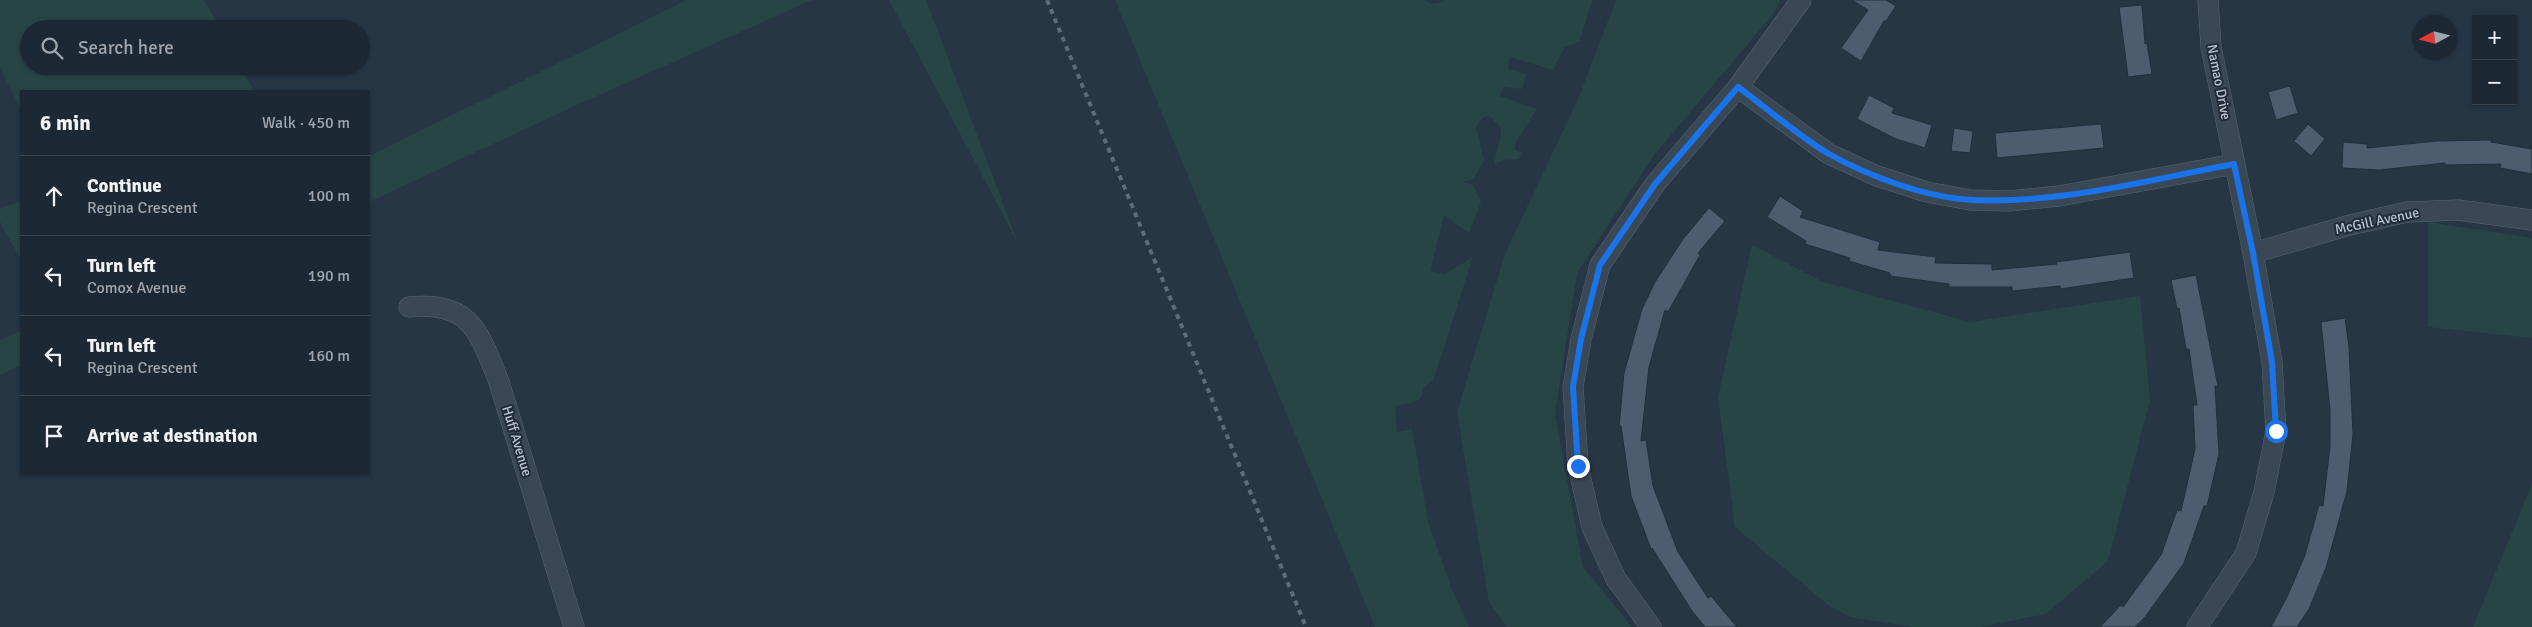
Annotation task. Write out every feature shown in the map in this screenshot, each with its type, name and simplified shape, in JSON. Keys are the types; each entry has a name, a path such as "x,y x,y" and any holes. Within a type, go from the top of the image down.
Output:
{"street":[{"path":"1651,627 1616,579 1592,527 1578,466 1573,387 1581,339 1600,265 1655,184 1738,87 1801,0"},
{"name":"Namao Drive","path":"2197,627 2246,553 2264,492 2276,431 2272,362 2253,253 2211,46 2208,0"},
{"path":"1738,87 1829,154 1877,176 1927,192 1970,200 2009,201 2059,196 2234,164"},
{"name":"McGill Avenue","path":"2253,253 2350,225 2407,212 2458,210 2532,220"},
{"name":"Huff Avenue","path":"409,306 432,304 453,311 472,325 484,346 499,382 574,627"}],"green space":[{"path":"0,0 204,0 215,20 20,20 20,75 245,75 253,90 20,90 20,108 0,68"},
{"path":"687,0 812,0 570,108 370,202 370,156"},
{"path":"889,0 926,0 1018,243"},
{"path":"1115,0 1426,0 1430,4 1443,2 1444,0 1592,0 1580,41 1564,48 1553,70 1510,57 1508,69 1526,74 1522,89 1504,87 1500,96 1537,109 1516,142 1515,150 1522,153 1518,159 1504,160 1495,164 1501,127 1489,116 1482,118 1476,127 1484,160 1474,179 1462,182 1473,185 1481,202 1469,233 1444,215 1430,271 1445,274 1473,257 1433,381 1424,387 1421,398 1415,402 1395,406 1397,432 1412,429 1428,522 1451,587 1469,627 1375,627"},
{"path":"1616,0 1781,0 1773,14 1655,154 1577,273 1555,414 1583,567 1632,627 1507,627 1489,602 1457,412 1505,254 1578,99"},
{"path":"20,201 20,258 0,222 0,209"},
{"path":"2428,222 2532,238 2532,338 2428,327"},
{"path":"1752,245 1823,282 1970,322 2140,296 2150,400 2108,561 2046,614 1980,627 1913,627 1850,617 1828,605 1735,527 1718,397"},
{"path":"20,331 20,365 0,375 0,340"},
{"path":"2532,484 2532,627 2473,627"}],"building":[{"path":"1852,0 1886,0 1896,6 1886,21 1884,21 1861,61 1841,48 1868,10"},
{"path":"2142,5 2145,44 2147,43 2152,74 2128,77 2119,7"},
{"path":"2290,86 2298,113 2276,120 2268,92"},
{"path":"1869,95 1894,108 1892,113 1932,125 1925,148 1896,139 1857,119"},
{"path":"2101,124 2104,148 1997,158 1995,133"},
{"path":"2308,124 2325,139 2311,156 2294,141"},
{"path":"1954,128 1973,131 1970,153 1951,151"},
{"path":"2491,140 2491,142 2532,149 2532,174 2500,168 2501,164 2445,165 2445,163 2379,170 2342,168 2343,142 2367,144 2367,148 2437,141"},
{"path":"1780,196 1803,211 1800,217 1880,242 1878,250 1936,257 1935,263 1992,264 1992,270 2057,264 2056,262 2130,252 2134,278 2060,289 2060,286 2012,291 2012,287 1949,287 1949,284 1890,276 1890,273 1849,261 1850,258 1805,244 1806,241 1767,217"},
{"path":"1709,208 1725,221 1698,253 1700,255 1668,312 1665,310 1649,367 1641,441 1646,440 1653,486 1678,552 1708,598 1711,596 1737,627 1705,627 1692,611 1651,549 1631,496 1621,426 1619,426 1624,373 1642,309 1655,282 1683,239"},
{"path":"2196,275 2218,386 2215,386 2219,454 2207,506 2204,506 2184,563 2145,617 2135,627 2100,627 2121,605 2123,607 2161,555 2177,510 2181,511 2195,449 2193,405 2197,405 2189,349 2186,349 2179,308 2177,309 2171,280"},
{"path":"2345,318 2349,347 2353,434 2347,491 2326,568 2309,609 2297,627 2271,627 2288,595 2305,555 2319,505 2323,506 2330,446 2330,410 2321,322"}],"railway":[{"path":"1047,0 1306,627"}],"route":[{"path":"1578,466 1573,387 1581,339 1600,265 1655,184 1738,87 1829,154 1877,176 1927,192 1970,200 2009,201 2059,196 2234,164 2253,253 2272,362 2276,431"}]}
